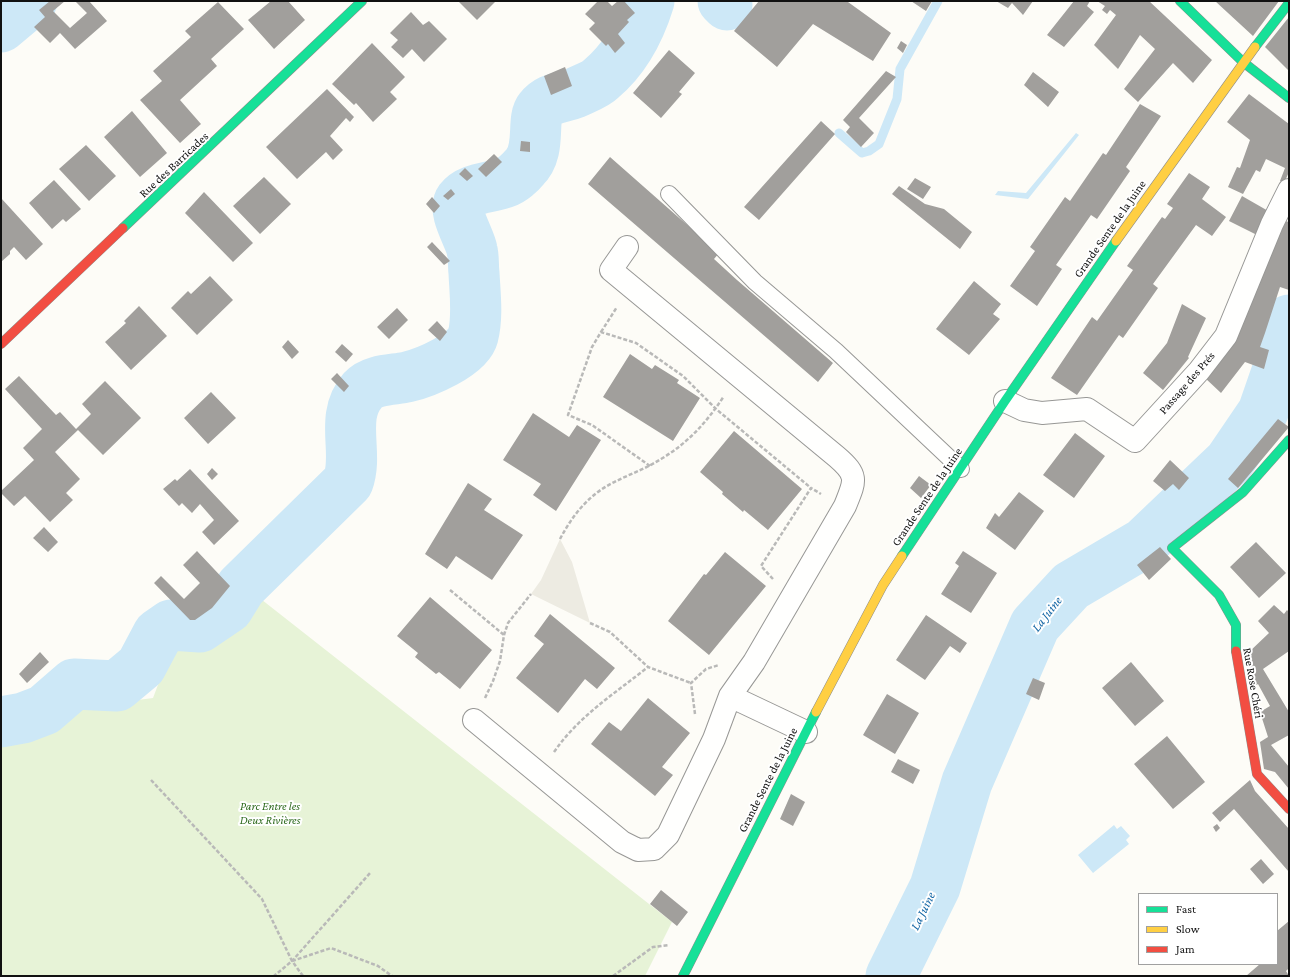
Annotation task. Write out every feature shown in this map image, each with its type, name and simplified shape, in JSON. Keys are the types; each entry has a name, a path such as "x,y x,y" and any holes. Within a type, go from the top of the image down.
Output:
{"street":[{"name":"Rue des Barricades","path":"1,344 362,1"},
{"path":"1180,1 1243,62 1289,98"},
{"name":"Grande Sente de la Juine","path":"683,976 806,732 883,585 960,468 1176,155 1243,62 1289,3"},
{"name":"Passage des Prés","path":"1006,401 1024,410 1042,413 1087,409 1135,441 1199,371 1226,336 1272,224 1289,190"},
{"path":"474,720 622,842 638,850 654,849 668,835 714,739 730,696 754,662 845,506 854,484 850,469 846,465 612,270 627,247"},
{"name":"Rue Rose Chéri","path":"1289,440 1243,492 1172,548 1219,595 1236,624 1234,646 1257,774 1289,809"},
{"path":"730,696 806,732"}],"lane":[{"path":"669,194 755,282 836,351 960,468"}],"path":[{"path":"650,466 592,424 568,415 592,347 601,332 612,334 636,343 683,376 716,409 811,488"},
{"path":"560,538 566,526 582,506 606,487 650,466 693,436 716,409 738,375"},
{"path":"450,590 504,635"},
{"path":"474,720 494,680 508,623 531,594"},
{"path":"590,623 610,632 648,667 691,683"},
{"path":"539,774 567,734 577,724 615,691 648,667"},
{"path":"151,780 262,899 292,962 303,976"},
{"path":"274,976 292,962 371,872"},
{"path":"613,976 653,947 701,940"},
{"path":"292,962 331,948 378,966 392,976"}],"green space":[{"name":"Parc Entre les Deux Rivières","path":"257,596 672,922 645,976 1,976 1,743 84,707 153,698 170,653 236,630"}],"shaded area":[{"path":"560,539 572,562 590,623 531,594 541,580"}],"water":[{"path":"1076,133 1079,135 1028,199 995,195 998,191 1026,193"},
{"path":"1114,825 1117,829 1121,826 1130,836 1126,840 1129,844 1093,873 1078,855"}],"building":[{"path":"50,1 65,1 53,11 70,28 87,13 75,1 89,1 107,21 75,49 60,33 50,43 34,27 45,17 39,10"},
{"path":"271,1 288,1 305,20 274,49 248,20"},
{"path":"458,1 496,1 477,20"},
{"path":"598,1 607,1 612,6 618,1 624,1 635,13 627,20 629,22 618,34 625,43 615,53 608,44 606,46 589,29 595,23 585,14"},
{"path":"759,1 849,1 848,2 891,33 873,61 813,24 777,67 734,31"},
{"path":"911,1 932,1 926,11"},
{"path":"996,1 1033,1 1023,15 1012,3 1008,8"},
{"path":"1074,1 1090,1 1087,6 1094,12 1064,47 1047,35"},
{"path":"1097,1 1149,1 1212,60 1193,83 1173,63 1138,102 1124,89 1155,49 1140,35 1118,69 1094,45 1116,15 1110,10 1107,14 1102,10 1105,6"},
{"path":"1215,1 1279,1 1253,36"},
{"path":"218,2 244,29 211,59 217,66 180,100 201,124 180,143 140,100 162,81 153,71 191,37 185,31"},
{"path":"411,12 423,25 429,21 447,39 424,62 412,49 403,58 391,47 398,40 390,33"},
{"path":"1289,17 1289,71 1265,47"},
{"path":"901,41 907,45 903,53 897,48"},
{"path":"372,43 405,77 390,92 397,99 373,122 356,103 354,105 332,84"},
{"path":"669,50 695,73 679,92 682,94 661,118 633,93"},
{"path":"565,67 572,86 551,95 544,76"},
{"path":"886,71 896,77 859,118 874,133 861,147 846,132 850,127 843,120"},
{"path":"1033,72 1059,92 1048,107 1024,85"},
{"path":"327,89 354,117 350,122 346,118 330,136 343,150 333,160 326,152 297,179 266,147"},
{"path":"1249,94 1289,124 1289,172 1284,183 1280,181 1285,168 1266,159 1260,172 1256,170 1243,194 1228,187 1237,167 1240,168 1250,140 1227,122"},
{"path":"1140,104 1161,116 1126,167 1130,171 1097,219 1091,215 1056,265 1062,269 1037,306 1010,286 1035,251 1030,247 1065,197 1070,201 1103,153 1106,155"},
{"path":"132,111 167,153 140,177 104,137"},
{"path":"821,121 835,134 759,220 744,207"},
{"path":"521,141 530,142 530,152 520,151"},
{"path":"86,145 116,176 89,201 59,169"},
{"path":"494,154 502,162 486,177 478,169"},
{"path":"610,157 719,253 714,259 833,363 818,382 588,184"},
{"path":"465,168 473,176 467,181 459,174"},
{"path":"1189,173 1210,187 1202,199 1226,217 1212,236 1196,225 1153,284 1158,288 1123,338 1119,335 1077,395 1051,378 1092,317 1097,321 1133,270 1127,266 1162,217 1165,219 1173,208 1167,204"},
{"path":"264,177 291,204 260,234 233,206"},
{"path":"915,178 931,187 923,199 907,189"},
{"path":"54,180 81,209 66,222 63,219 52,229 29,203"},
{"path":"899,186 925,204 944,209 972,232 960,249 892,194"},
{"path":"451,189 455,194 448,200 443,196"},
{"path":"204,192 253,243 233,262 185,213"},
{"path":"1242,196 1270,212 1257,235 1229,221"},
{"path":"432,197 440,206 434,213 426,204"},
{"path":"1,198 43,244 26,260 14,247 10,251 10,254 1,262"},
{"path":"1281,220 1289,222 1289,290 1280,287 1260,347 1269,350 1264,369 1245,362 1221,393 1204,377"},
{"path":"432,242 450,261 444,265 427,247"},
{"path":"210,276 233,300 197,335 171,308 188,291 191,294"},
{"path":"974,281 1001,304 993,314 1000,319 969,355 936,329"},
{"path":"1182,304 1206,318 1188,357 1189,358 1163,390 1143,373 1167,343"},
{"path":"139,306 167,336 131,370 105,342 126,323 124,321"},
{"path":"397,308 408,320 389,339 377,327"},
{"path":"437,321 447,332 440,341 428,330"},
{"path":"288,340 299,352 292,359 282,347"},
{"path":"342,344 353,354 346,362 335,352"},
{"path":"630,354 652,369 655,365 679,380 677,383 700,398 673,441 603,397"},
{"path":"337,373 349,386 344,392 331,379"},
{"path":"19,376 56,415 60,412 76,429 91,414 82,404 105,381 141,418 103,455 78,430 55,452 80,479 66,493 73,500 50,522 25,496 14,506 1,493 1,491 34,460 23,448 42,429 5,389"},
{"path":"211,392 236,418 208,444 184,418"},
{"path":"533,413 569,437 577,425 601,440 556,511 533,495 541,484 503,460"},
{"path":"1278,419 1289,427 1238,488 1228,479"},
{"path":"734,431 802,489 768,530 744,510 743,512 700,472"},
{"path":"1075,433 1105,456 1074,498 1043,475"},
{"path":"1170,460 1189,478 1179,490 1173,484 1165,491 1153,481"},
{"path":"212,468 218,474 212,480 207,474"},
{"path":"190,469 239,521 214,545 202,532 214,520 200,504 192,513 182,503 179,506 163,489 175,479 177,481"},
{"path":"919,476 931,485 921,498 910,488"},
{"path":"468,483 492,499 484,510 523,535 492,580 456,556 447,569 425,554"},
{"path":"1019,492 1044,511 1015,550 986,528 995,513 999,517"},
{"path":"44,527 58,542 48,552 33,538"},
{"path":"1256,542 1286,573 1259,598 1230,567"},
{"path":"1160,547 1171,559 1149,580 1137,565"},
{"path":"197,551 230,586 212,608 195,620 190,620 154,583 161,576 184,599 200,583 183,565"},
{"path":"963,551 997,573 971,613 941,594 959,566 955,563"},
{"path":"725,552 766,586 709,655 668,621 704,574 706,575"},
{"path":"430,597 492,650 460,689 439,672 436,674 415,657 418,653 397,636"},
{"path":"1274,605 1284,614 1287,610 1289,612 1289,651 1263,669 1289,712 1289,735 1271,745 1289,767 1289,789 1275,772 1264,769 1260,742 1268,737 1260,712 1270,706 1258,684 1253,687 1248,653 1269,633 1258,621"},
{"path":"550,614 615,668 597,689 585,679 558,713 516,678 544,644 534,636"},
{"path":"926,615 967,643 960,653 950,646 925,680 896,660"},
{"path":"40,652 49,662 27,683 19,674"},
{"path":"1131,662 1164,701 1135,726 1102,688"},
{"path":"1033,678 1045,683 1039,700 1026,694"},
{"path":"887,694 919,713 895,754 863,735"},
{"path":"648,698 690,733 662,767 673,775 655,796 591,744 609,722 621,731"},
{"path":"1167,736 1205,782 1173,809 1134,764"},
{"path":"898,759 920,770 913,784 891,772"},
{"path":"1250,780 1255,791 1289,829 1289,872 1234,809 1220,822 1212,813"},
{"path":"791,794 805,802 793,826 780,819"},
{"path":"1217,824 1220,828 1216,832 1213,827"},
{"path":"1261,859 1274,874 1263,884 1250,869"},
{"path":"661,890 688,912 677,926 650,904"},
{"path":"1289,921 1289,968 1286,971 1289,976 1246,976 1259,965 1278,965 1278,930"}],"waterway":[{"path":"1,27 32,1"},
{"path":"1,722 23,718 44,710 74,684 117,686 141,666 158,634 171,625 200,627 228,608 241,587 348,482 352,459 352,412 356,400 363,390 372,384 384,380 415,375 445,362 463,350 473,336 476,313 473,256 471,245 462,225 458,211 460,200 475,190 508,181 522,170 533,153 535,145 536,120 540,109 547,102 575,93 592,85 610,71 631,43 641,23 649,1"},
{"path":"723,1 727,5"},
{"path":"727,5 745,1"},
{"path":"839,133 862,153 869,151 879,144 897,99 900,69 938,1"},
{"name":"La Juine","path":"891,976 935,887 967,782 1035,625 1071,586 1144,543 1229,462 1263,412 1281,360 1289,320"}],"traffic: fast":[{"path":"123,228 362,1"},
{"path":"1180,1 1243,62 1289,98"},
{"path":"1255,47 1289,3"},
{"path":"902,556 1005,401 1116,241"},
{"path":"1236,651 1236,625 1219,595 1172,548 1243,492 1289,440"},
{"path":"683,976 816,712"}],"traffic: slow":[{"path":"1116,241 1255,47"},
{"path":"816,712 883,585 902,556"}],"traffic: jam":[{"path":"1,344 123,228"},
{"path":"1236,651 1257,774 1289,809"}]}
